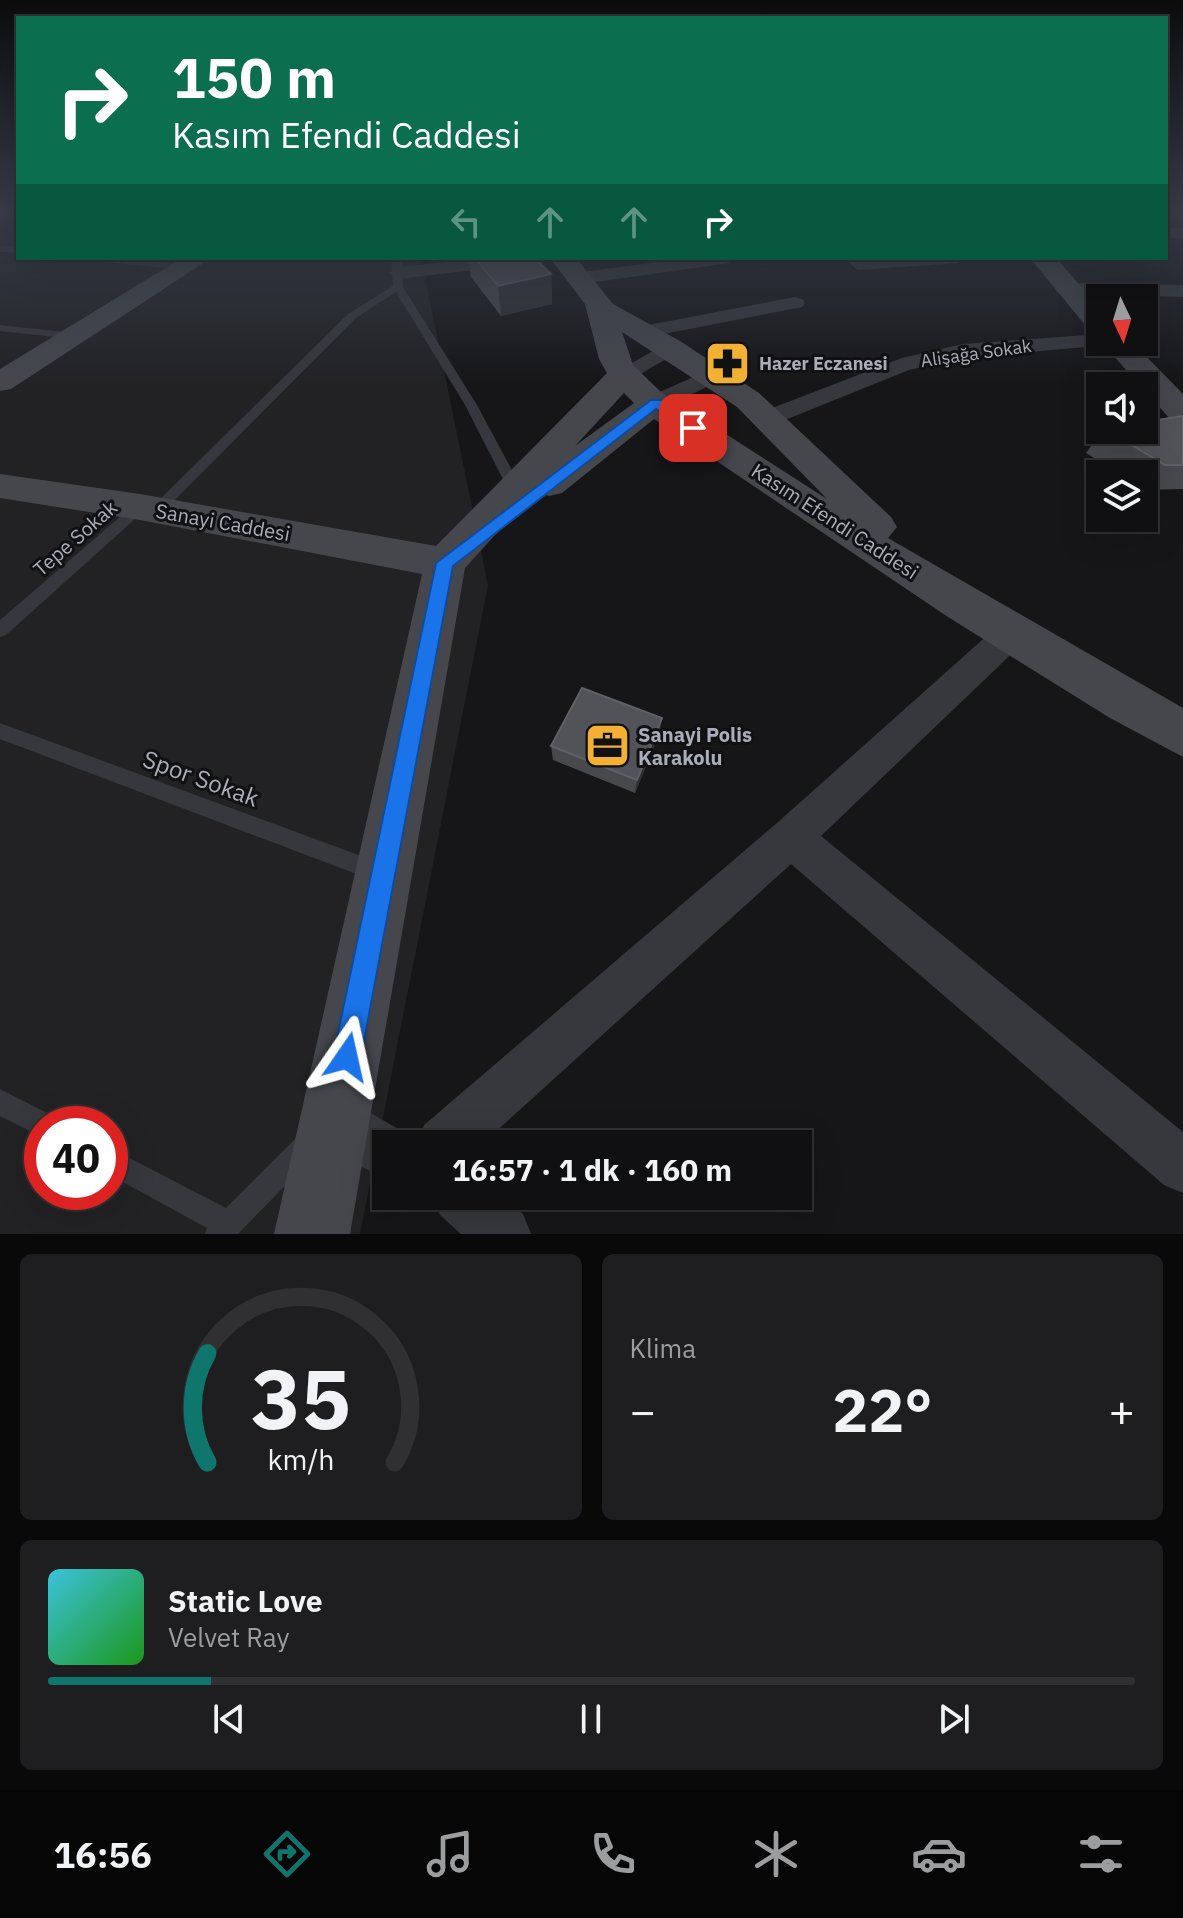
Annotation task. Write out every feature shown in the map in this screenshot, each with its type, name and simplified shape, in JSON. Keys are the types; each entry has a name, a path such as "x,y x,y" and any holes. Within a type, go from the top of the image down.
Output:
{"street":[{"path":"0,382 181,269"},
{"path":"397,273 437,269"},
{"name":"Kasım Efendi Caddesi","path":"573,269 602,309 613,356 624,374 656,402 802,502 948,594 1183,734"},
{"path":"582,278 651,269"},
{"path":"1050,269 1086,311"},
{"path":"643,332 795,303 777,282"},
{"path":"1065,289 1183,291"},
{"name":"Kasım Efendi Caddesi","path":"602,309 714,375 766,419 948,594"},
{"name":"Alişağa Sokak","path":"766,419 902,365 963,351 1086,341"},
{"path":"312,1234 445,563 624,374 670,347"},
{"path":"1131,356 1176,399"},
{"path":"445,563 656,402 714,375"},
{"name":"Sanayi Caddesi","path":"0,486 149,509 445,563"},
{"path":"459,1130 791,837 1012,633"},
{"path":"791,837 1183,1166"},
{"path":"335,1118 372,1143"},
{"path":"475,1210 503,1234"}],"lane":[{"path":"397,273 515,489"},
{"name":"Tepe Sokak","path":"0,630 149,509 397,273"},
{"path":"0,328 74,336"},
{"name":"Spor Sokak","path":"0,731 384,874"},
{"path":"0,1102 24,1115"},
{"path":"128,1172 223,1229 335,1118"}],"shaded area":[{"path":"0,269 423,269 488,585 381,1130 372,1130 372,1173 360,1234 0,1234"}],"building":[{"path":"484,269 546,269 551,274 498,286"},
{"path":"1183,416 1183,465 1165,465 1130,444 1158,444 1158,420"},
{"name":"Sanayi Polis Karakolu","path":"582,688 662,718 637,780 551,746"}],"place":[{"name":"Hazer Eczanesi","path":"728,363"},
{"name":"Sanayi Polis Karakolu","path":"607,746"}],"route":[{"path":"347,1057 445,563 656,402 693,428"}]}
